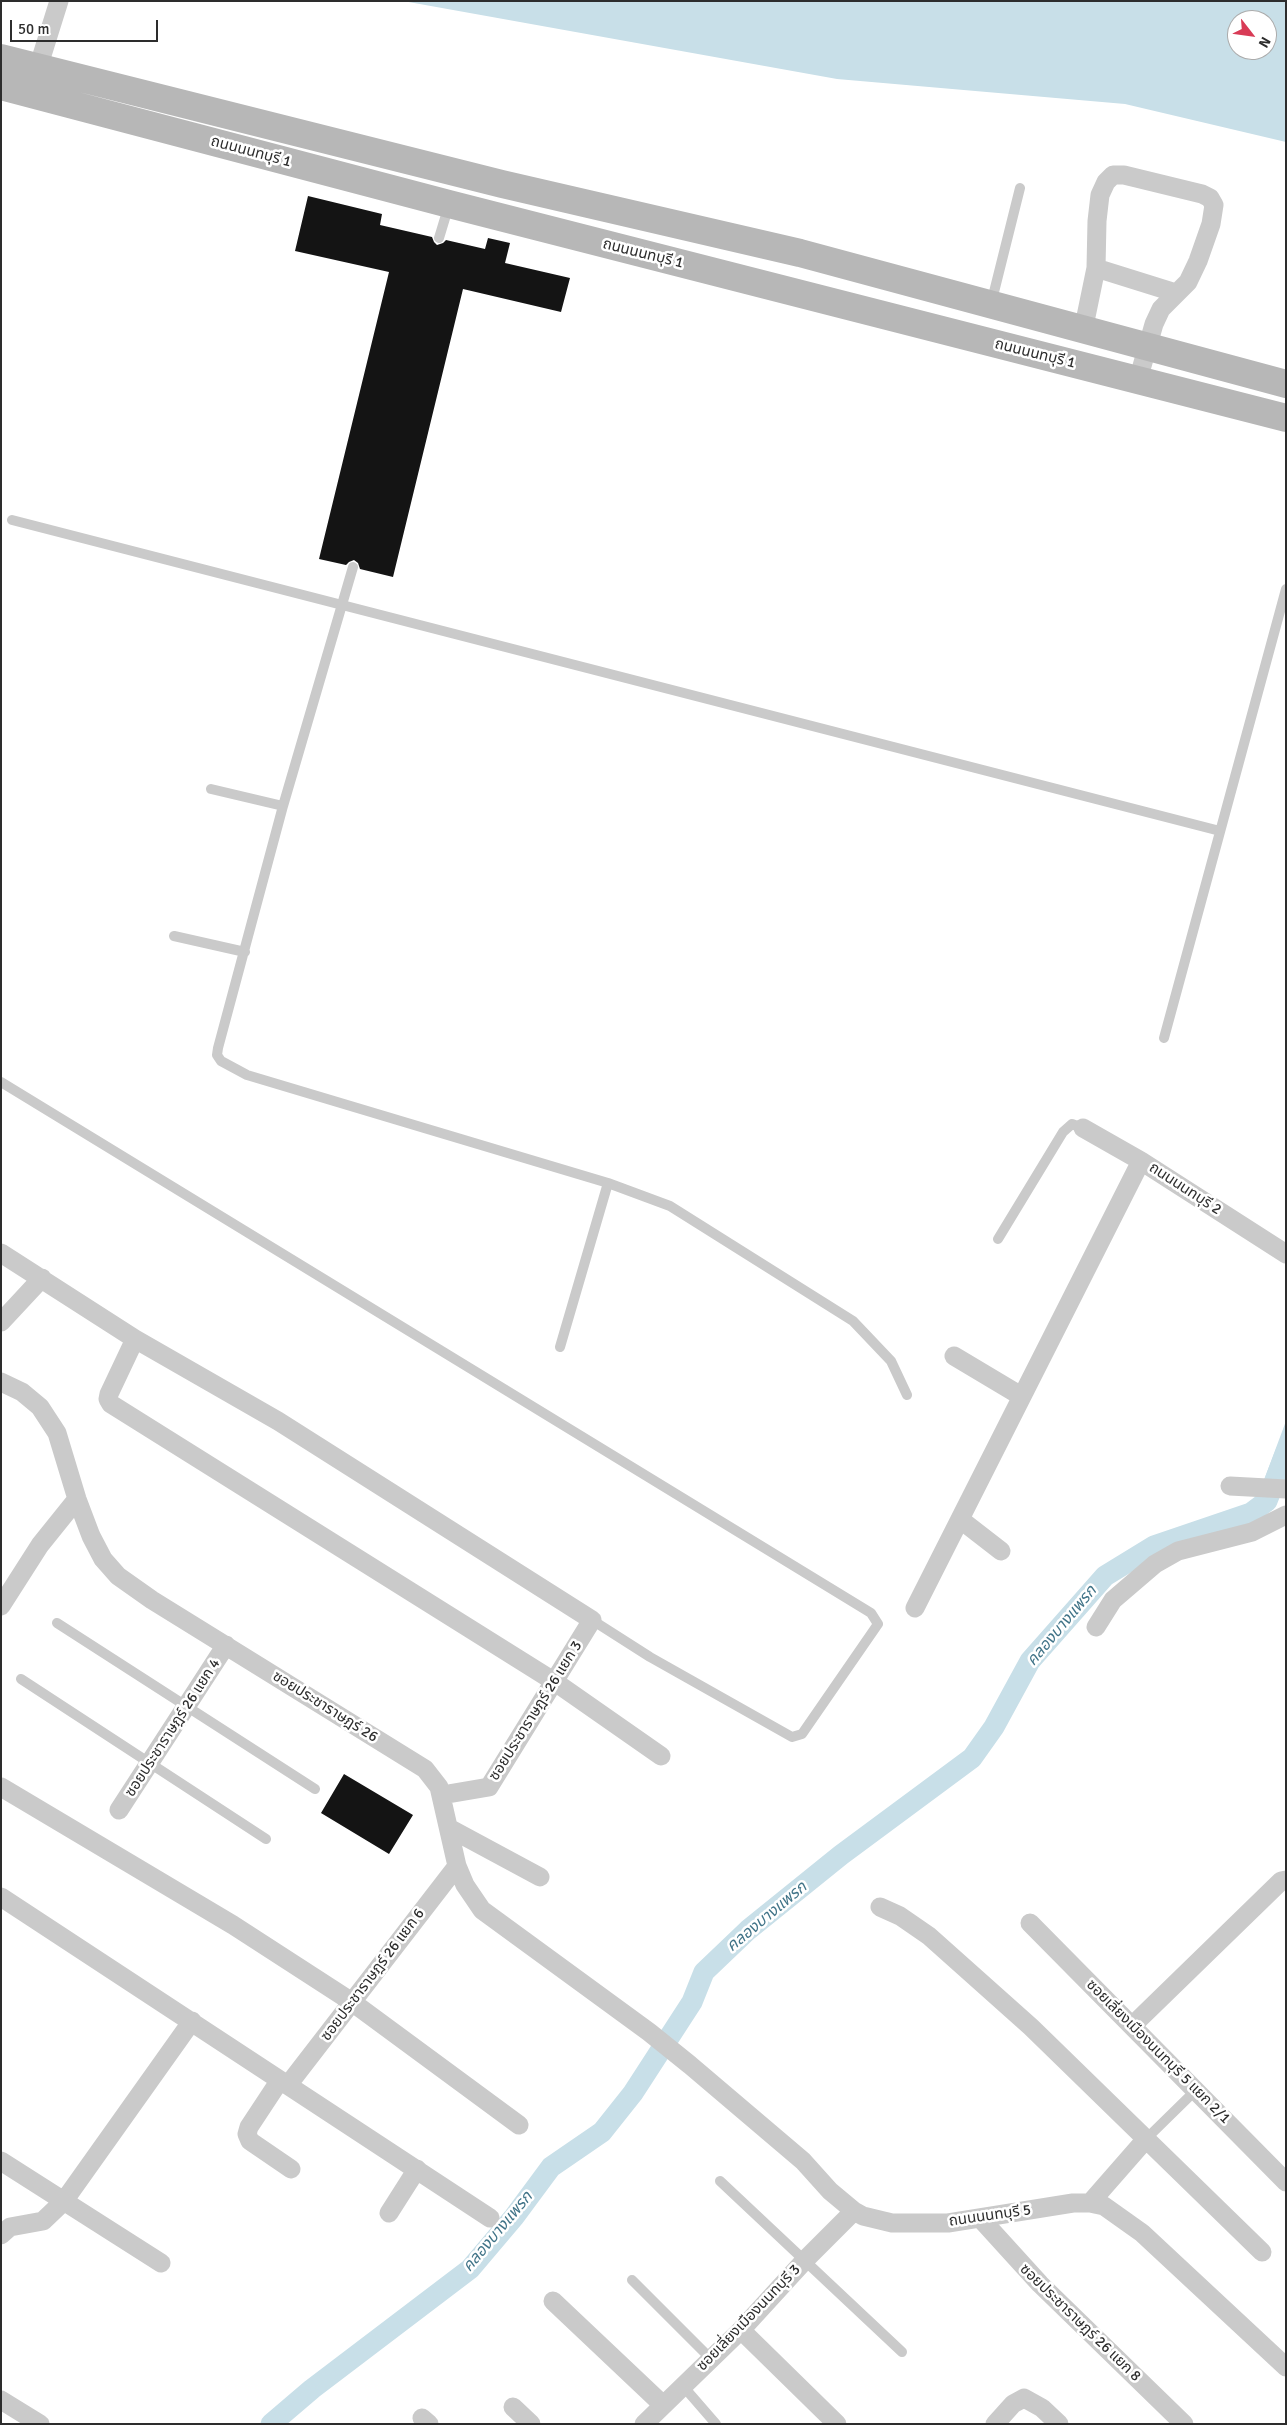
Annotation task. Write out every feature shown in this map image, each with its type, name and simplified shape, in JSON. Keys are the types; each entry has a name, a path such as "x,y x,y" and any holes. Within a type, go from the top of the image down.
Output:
{"main road":[{"name":"ถนนนนทบุรี 1","path":"1,58 502,184 800,253 1083,331 1286,384"},
{"name":"ถนนนนทบุรี 1","path":"1,86 449,204 1286,418"}],"street":[{"path":"38,68 59,1"},
{"path":"1083,331 1096,268 1097,221 1100,195 1106,182 1113,176 1124,175 1202,194 1210,198 1214,205 1211,224 1188,282 1160,309 1138,380"},
{"path":"1096,268 1176,293"},
{"name":"ถนนนนทบุรี 2","path":"1083,1128 1141,1161 1286,1254"},
{"path":"915,1608 1141,1161"},
{"path":"1,1253 135,1338 278,1421 592,1620"},
{"path":"1,1322 42,1278"},
{"path":"135,1338 108,1399 111,1404 555,1682 661,1756"},
{"path":"954,1356 1021,1396"},
{"name":"ซอยประชาราษฎร์ 26","path":"1,1382 22,1392 40,1407 58,1433 77,1499 91,1536 103,1559 118,1576 152,1600 425,1769 439,1787 442,1795 456,1866 465,1885 482,1910 649,2032 690,2065"},
{"path":"1230,1486 1286,1489"},
{"path":"1,1606 40,1545 77,1499"},
{"path":"1096,1627 1112,1600 1154,1564 1178,1551 1252,1532 1286,1515"},
{"path":"961,1520 1001,1551"},
{"name":"ซอยประชาราษฎร์ 26 แยก 3","path":"442,1795 489,1787 592,1620"},
{"name":"ซอยประชาราษฎร์ 26 แยก 4","path":"119,1810 226,1646"},
{"path":"1,1787 233,1925 352,2002 519,2125"},
{"path":"449,1828 540,1877"},
{"name":"ซอยประชาราษฎร์ 26 แยก 6","path":"291,2169 250,2141 247,2134 249,2126 352,2002 456,1866"},
{"path":"1133,2025 1281,1881 1286,1880"},
{"path":"1,1897 490,2218"},
{"path":"880,1906 900,1916 929,1936 1049,2044 1262,2252"},
{"name":"ซอยเลี่ยงเมืองนนทบุรี 5 แยก 2/1","path":"1030,1923 1133,2025 1286,2182"},
{"path":"1,2235 10,2228 43,2221 64,2201 192,2021"},
{"name":"ถนนนนทบุรี 5","path":"690,2065 779,2140 854,2210 863,2216 892,2223 948,2223 1073,2203 1090,2203 1104,2206 1142,2233 1286,2367"},
{"path":"1090,2203 1146,2139"},
{"path":"1,2161 160,2263"},
{"path":"389,2213 417,2170"},
{"name":"ซอยเลี่ยงเมืองนนทบุรี 3","path":"644,2424 741,2330 854,2210"},
{"name":"ซอยประชาราษฎร์ 26 แยก 8","path":"980,2218 1034,2278 1184,2424"},
{"path":"554,2301 663,2405"},
{"path":"741,2330 836,2424"},
{"path":"994,2424 1013,2404 1024,2398 1042,2408 1059,2424"},
{"path":"1,2400 40,2424"},
{"path":"513,2406 531,2424"}],"lane":[{"path":"991,305 1020,188"},
{"path":"439,238 449,204"},
{"path":"12,520 1220,831"},
{"path":"353,567 283,806 217,1055 226,1065 247,1076 608,1183 670,1206 853,1321 891,1361 907,1396"},
{"path":"1164,1038 1286,589"},
{"path":"211,789 283,806"},
{"path":"174,936 245,952"},
{"path":"1,1082 871,1613 878,1624 802,1734 792,1737 650,1657 592,1620"},
{"path":"998,1239 1063,1132 1072,1124 1083,1128"},
{"path":"560,1347 608,1183"},
{"path":"57,1623 316,1789"},
{"path":"21,1679 266,1838"},
{"path":"1146,2139 1196,2090"},
{"path":"720,2181 806,2259 902,2352"},
{"path":"632,2280 712,2359"},
{"path":"683,2386 716,2424"}],"water":[{"path":"403,1 1286,1 1286,142 1125,104 837,79"},
{"path":"1286,1421 1286,1484 1264,1480"}],"building":[{"path":"308,196 382,214 380,225 432,237 437,245 446,240 485,249 488,238 510,243 505,263 570,278 561,312 463,289 393,577 360,569 358,563 354,560 346,565 319,559 389,272 295,251"},
{"path":"344,1774 413,1815 389,1854 321,1813"}],"waterway":[{"name":"คลองบางแพรก","path":"271,2424 312,2389 470,2269 514,2217 551,2167 602,2132 633,2093 692,2002 704,1972 748,1930 841,1855 972,1758 994,1727 1030,1661 1105,1576 1154,1546 1251,1513 1267,1501 1286,1452"}]}
